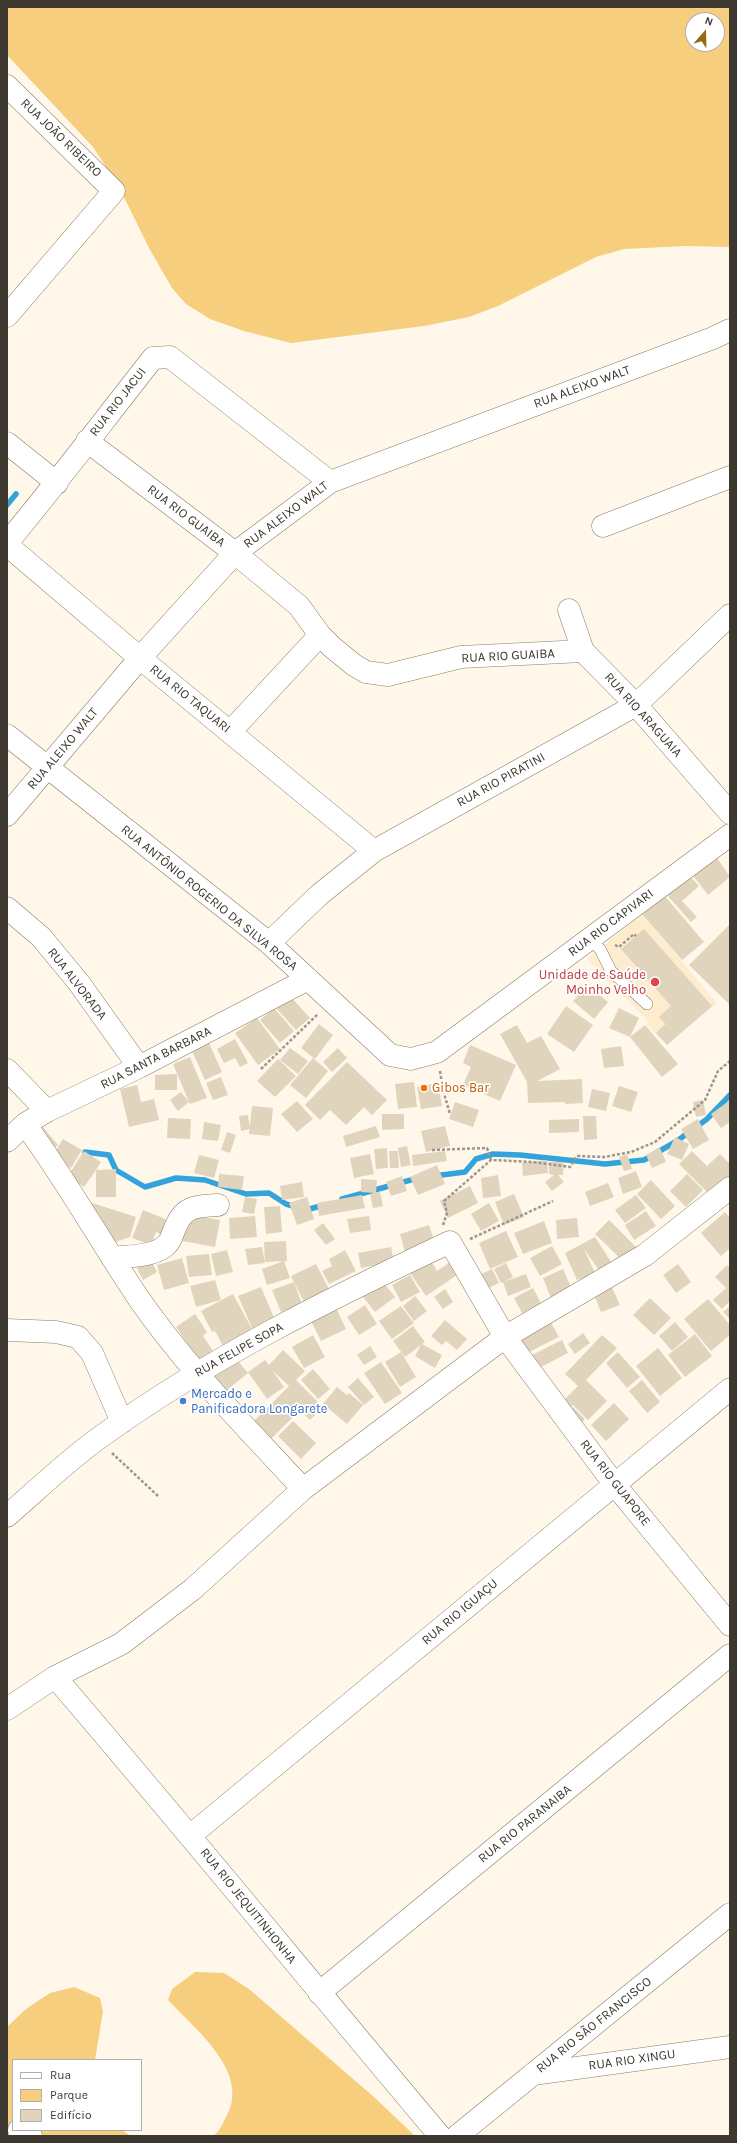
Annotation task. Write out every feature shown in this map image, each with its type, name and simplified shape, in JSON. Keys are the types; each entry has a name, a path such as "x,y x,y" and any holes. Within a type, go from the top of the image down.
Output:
{"street":[{"name":"RUA JOÃO RIBEIRO","path":"7,86 114,191 7,316"},
{"name":"RUA ALEIXO WALT","path":"7,815 140,658 235,553 330,482 713,338 730,330"},
{"name":"RUA RIO JACUI","path":"7,544 57,483 87,441 153,358 170,357 330,482"},
{"name":"RUA RIO GUAIBA","path":"87,441 235,553 299,606 320,635 354,665 366,672 388,676 461,657 584,651"},
{"path":"7,442 57,483"},
{"path":"603,526 730,477"},
{"name":"RUA RIO TAQUARI","path":"7,544 140,658 374,851"},
{"name":"RUA RIO ARAGUAIA","path":"569,610 584,651 636,705 730,813"},
{"name":"RUA RIO PIRATINI","path":"269,944 320,895 374,851 636,705 730,615"},
{"path":"230,732 320,635"},
{"name":"RUA ANTÔNIO ROGERIO DA SILVA ROSA","path":"7,735 269,944 390,1055 410,1059"},
{"name":"RUA RIO CAPIVARI","path":"410,1059 437,1052 730,835"},
{"name":"RUA ALVORADA","path":"7,908 41,937 79,983 139,1068"},
{"name":"RUA SANTA BARBARA","path":"7,1141 25,1124 47,1111 139,1068 308,979"},
{"path":"7,1070 47,1111"},
{"path":"25,1124 48,1156 140,1300 197,1373 303,1489"},
{"path":"7,1709 55,1677 121,1644 193,1589 303,1489 505,1337 645,1256 730,1188"},
{"path":"112,1258 141,1255 160,1250 169,1243 178,1220 185,1211 194,1206 218,1205"},
{"name":"RUA RIO GUAPORE","path":"448,1238 505,1337 614,1485 730,1625"},
{"name":"RUA FELIPE SOPA","path":"7,1516 98,1439 197,1373 334,1297 448,1238"},
{"path":"7,1330 56,1332 78,1337 92,1353 122,1422"},
{"name":"RUA RIO IGUAÇU","path":"191,1835 730,1389"},
{"name":"RUA RIO PARANAIBA","path":"319,1993 730,1655"},
{"name":"RUA RIO JEQUITINHONHA","path":"55,1677 191,1835 319,1993 440,2136"},
{"name":"RUA RIO SÃO FRANCISCO","path":"457,2136 730,1914"},
{"name":"RUA RIO XINGU","path":"533,2074 730,2047"},
{"path":"21,2131 31,2136"}],"lane":[{"path":"589,939 600,949 611,971 647,1004"}],"path":[{"path":"261,1069 331,1001"},
{"path":"437,1052 443,1090 450,1114"},
{"path":"553,1201 448,1238 447,1213 444,1201 491,1160 533,1162 570,1167 577,1156 604,1157 631,1152 656,1142 705,1100 718,1071 730,1061"},
{"path":"432,1150 487,1148 491,1160"},
{"path":"98,1439 158,1496"}],"shaded area":[{"name":"Unidade de Saúde Moinho Velho","path":"642,914 717,1003 667,1045 647,1025 647,1020 587,959"}],"green space":[{"path":"7,7 730,7 730,247 686,246 624,249 596,257 498,306 469,317 424,326 291,343 244,331 210,319 186,304 172,288 149,248 118,185 93,147 7,55"},
{"path":"195,1972 224,1973 249,1989 374,2097 415,2136 213,2136 225,2119 232,2102 232,2086 227,2069 218,2054 206,2039 168,2000 172,1989"},
{"path":"74,1987 100,1998 103,2011 95,2059 12,2059 12,2131 124,2131 131,2136 14,2136 7,2131 7,2027 26,2009 50,1993"}],"building":[{"path":"715,855 730,877 708,895 691,873"},
{"path":"688,874 699,886 682,901 697,917 691,922 666,894"},
{"path":"664,895 704,942 682,960 642,914"},
{"path":"730,924 730,1005 689,965"},
{"path":"644,929 712,1006 667,1045 656,1033 665,1024 672,1031 659,1017 671,1006 621,949"},
{"path":"588,985 608,1002 594,1019 573,1001"},
{"path":"290,996 310,1018 296,1030 276,1008"},
{"path":"566,1006 593,1025 574,1052 547,1034"},
{"path":"274,1008 294,1031 280,1043 260,1020"},
{"path":"619,1008 639,1018 630,1037 609,1028"},
{"path":"257,1018 280,1049 258,1065 235,1033"},
{"path":"319,1024 333,1035 315,1059 301,1048"},
{"path":"517,1025 527,1043 541,1036 560,1069 537,1081 582,1079 583,1103 528,1103 527,1082 500,1034"},
{"path":"645,1025 678,1064 662,1077 630,1037"},
{"path":"235,1039 248,1063 240,1067 235,1058 224,1063 217,1049"},
{"path":"209,1043 222,1072 205,1080 192,1051"},
{"path":"470,1045 516,1065 500,1101 463,1085 471,1067 463,1063"},
{"path":"621,1046 624,1066 604,1068 601,1049"},
{"path":"290,1048 308,1061 298,1074 280,1060"},
{"path":"338,1048 347,1058 332,1072 323,1062"},
{"path":"190,1057 207,1098 190,1104 173,1064"},
{"path":"313,1058 328,1071 306,1098 290,1085"},
{"path":"278,1059 296,1076 275,1097 257,1081"},
{"path":"347,1062 387,1100 372,1115 364,1107 346,1125 330,1110 320,1120 305,1105"},
{"path":"177,1074 177,1090 155,1090 155,1075"},
{"path":"221,1077 228,1095 213,1100 206,1083"},
{"path":"414,1082 417,1107 398,1109 395,1084"},
{"path":"438,1083 442,1106 421,1109 417,1087"},
{"path":"137,1085 141,1102 154,1099 159,1120 129,1127 120,1089"},
{"path":"619,1086 638,1092 631,1112 612,1106"},
{"path":"592,1089 610,1093 606,1111 588,1107"},
{"path":"181,1092 189,1102 178,1111 170,1100"},
{"path":"703,1100 706,1115 696,1117 693,1102"},
{"path":"297,1101 313,1119 297,1132 281,1114"},
{"path":"729,1101 730,1122 721,1128 711,1114"},
{"path":"455,1102 479,1110 473,1127 449,1119"},
{"path":"252,1106 273,1108 270,1136 249,1134"},
{"path":"382,1114 404,1114 404,1129 382,1130"},
{"path":"248,1115 250,1129 241,1131 239,1116"},
{"path":"583,1116 596,1116 597,1139 584,1140"},
{"path":"168,1118 191,1119 190,1139 167,1138"},
{"path":"579,1119 579,1132 549,1133 549,1120"},
{"path":"698,1119 709,1140 693,1149 681,1129"},
{"path":"204,1122 221,1125 218,1141 202,1139"},
{"path":"42,1126 58,1145 49,1151 34,1133"},
{"path":"376,1126 380,1137 346,1147 343,1136"},
{"path":"445,1126 450,1146 426,1152 421,1131"},
{"path":"227,1132 236,1135 230,1153 221,1150"},
{"path":"675,1137 689,1144 682,1160 667,1154"},
{"path":"63,1139 82,1150 71,1168 52,1157"},
{"path":"407,1146 411,1165 401,1167 398,1148"},
{"path":"387,1148 388,1168 376,1169 374,1149"},
{"path":"660,1148 666,1162 652,1168 646,1155"},
{"path":"84,1151 101,1162 84,1187 68,1176"},
{"path":"389,1151 398,1151 399,1168 390,1168"},
{"path":"445,1151 447,1161 413,1166 412,1155"},
{"path":"692,1151 707,1166 720,1154 730,1164 730,1184 715,1200 679,1164"},
{"path":"370,1154 374,1174 354,1178 350,1158"},
{"path":"627,1154 632,1169 624,1171 619,1157"},
{"path":"199,1155 219,1160 214,1178 194,1173"},
{"path":"547,1160 548,1173 523,1176 522,1163"},
{"path":"549,1162 564,1162 563,1175 558,1175 564,1182 552,1191 545,1182 554,1175 549,1174"},
{"path":"437,1165 445,1184 418,1195 410,1177"},
{"path":"116,1169 116,1197 96,1197 96,1170"},
{"path":"636,1171 642,1187 623,1194 618,1178"},
{"path":"219,1174 244,1176 242,1190 218,1187"},
{"path":"687,1174 703,1190 686,1207 670,1191"},
{"path":"498,1175 501,1196 483,1198 481,1178"},
{"path":"402,1176 407,1191 391,1196 386,1182"},
{"path":"361,1179 377,1180 376,1193 380,1192 383,1206 373,1208 370,1194 375,1193 361,1192"},
{"path":"651,1180 675,1206 661,1219 637,1194"},
{"path":"302,1182 304,1197 282,1200 280,1186"},
{"path":"608,1183 614,1197 590,1206 585,1192"},
{"path":"470,1186 478,1203 448,1218 440,1201"},
{"path":"514,1194 524,1217 504,1225 495,1202"},
{"path":"362,1195 365,1208 319,1216 317,1203"},
{"path":"636,1195 646,1208 625,1223 615,1210"},
{"path":"245,1197 257,1199 254,1214 242,1212"},
{"path":"307,1197 314,1219 297,1225 289,1203"},
{"path":"89,1202 136,1217 130,1237 115,1242"},
{"path":"489,1203 499,1221 481,1231 471,1214"},
{"path":"280,1206 282,1232 266,1234 264,1207"},
{"path":"143,1210 168,1220 162,1235 156,1232 151,1245 132,1238"},
{"path":"646,1211 656,1226 634,1240 625,1225"},
{"path":"725,1212 730,1218 730,1248 721,1256 701,1233"},
{"path":"186,1214 220,1220 215,1247 182,1241"},
{"path":"255,1216 257,1237 230,1239 229,1218"},
{"path":"369,1216 371,1230 350,1233 347,1219"},
{"path":"577,1218 579,1237 557,1239 556,1220"},
{"path":"609,1220 637,1248 624,1262 595,1234"},
{"path":"544,1221 552,1243 523,1254 514,1233"},
{"path":"323,1223 335,1239 326,1245 314,1230"},
{"path":"429,1225 435,1243 405,1252 400,1234"},
{"path":"506,1231 518,1257 490,1269 479,1243"},
{"path":"595,1237 615,1268 603,1276 584,1249 595,1273 577,1280 565,1253"},
{"path":"286,1241 287,1261 265,1262 264,1242"},
{"path":"552,1246 562,1264 540,1276 530,1258"},
{"path":"262,1247 265,1263 248,1265 245,1249"},
{"path":"391,1247 394,1262 361,1268 358,1253"},
{"path":"227,1250 233,1272 216,1276 211,1254"},
{"path":"345,1250 356,1271 329,1284 322,1271 332,1266 329,1259"},
{"path":"209,1254 212,1275 189,1277 186,1256"},
{"path":"182,1258 189,1283 164,1290 157,1265"},
{"path":"430,1259 437,1271 449,1263 457,1275 426,1296 410,1273"},
{"path":"151,1260 157,1272 143,1280 137,1268"},
{"path":"284,1261 290,1278 267,1285 262,1269"},
{"path":"506,1263 513,1277 501,1283 494,1269"},
{"path":"316,1264 329,1289 304,1302 291,1276"},
{"path":"678,1264 691,1282 676,1293 663,1275"},
{"path":"727,1265 730,1268 730,1301 722,1309 713,1300 726,1288 715,1277"},
{"path":"492,1269 499,1283 482,1291 475,1277"},
{"path":"563,1269 572,1289 551,1298 543,1278"},
{"path":"526,1274 531,1287 508,1296 503,1282"},
{"path":"410,1275 420,1292 401,1302 392,1285"},
{"path":"215,1280 221,1300 196,1307 190,1286"},
{"path":"294,1282 302,1304 281,1312 272,1290"},
{"path":"383,1282 395,1297 375,1312 363,1297"},
{"path":"611,1285 620,1305 601,1312 593,1292"},
{"path":"261,1287 275,1320 253,1330 238,1296"},
{"path":"533,1288 541,1303 522,1313 514,1298"},
{"path":"445,1289 453,1302 443,1309 434,1297"},
{"path":"233,1294 253,1331 223,1346 215,1331 212,1332 201,1311"},
{"path":"415,1296 427,1311 414,1321 403,1306"},
{"path":"650,1298 671,1318 654,1335 633,1315"},
{"path":"708,1299 730,1325 730,1335 711,1351 684,1319"},
{"path":"365,1305 377,1324 359,1335 347,1317"},
{"path":"335,1306 346,1329 321,1341 310,1319"},
{"path":"401,1306 414,1323 392,1339 379,1321"},
{"path":"730,1306 730,1319 723,1312"},
{"path":"195,1314 207,1332 203,1336 213,1351 199,1361 176,1327"},
{"path":"548,1317 559,1337 521,1356 511,1336"},
{"path":"445,1320 467,1339 457,1350 446,1341 442,1345 431,1336"},
{"path":"675,1322 688,1337 672,1351 659,1336"},
{"path":"413,1326 425,1342 422,1344 442,1355 435,1368 415,1356 421,1345 405,1357 393,1341"},
{"path":"583,1333 590,1343 575,1354 568,1344"},
{"path":"695,1334 712,1356 685,1377 668,1355"},
{"path":"313,1335 325,1357 304,1368 292,1347"},
{"path":"602,1335 617,1348 586,1380 607,1401 588,1420 573,1405 566,1412 559,1405 578,1386 565,1374"},
{"path":"562,1340 568,1353 537,1369 530,1356"},
{"path":"370,1346 377,1357 364,1365 357,1355"},
{"path":"658,1348 682,1378 660,1396 636,1366"},
{"path":"283,1350 305,1371 296,1380 323,1407 310,1420 300,1410 270,1440 253,1422 289,1386 273,1371 284,1387 267,1399 248,1372 265,1360 269,1365"},
{"path":"401,1352 416,1377 400,1387 385,1362"},
{"path":"618,1352 640,1377 627,1388 606,1363"},
{"path":"233,1355 248,1373 226,1391 211,1374"},
{"path":"381,1362 402,1393 385,1404 364,1373"},
{"path":"313,1369 330,1389 318,1399 301,1380"},
{"path":"358,1378 374,1397 364,1405 348,1387"},
{"path":"642,1380 660,1402 647,1413 629,1391"},
{"path":"337,1387 347,1395 349,1393 363,1405 347,1424 323,1404"},
{"path":"614,1403 629,1419 606,1441 591,1425"},
{"path":"573,1407 585,1419 579,1426 566,1413"},
{"path":"293,1421 316,1443 301,1459 278,1436"}],"waterway":[{"path":"7,505 16,494"},
{"path":"434,1176 465,1172 476,1159 493,1154 520,1155 605,1164 644,1160 677,1141 707,1119 730,1095"},
{"path":"85,1152 109,1155 116,1170 145,1187 176,1178 205,1180 246,1194 269,1193 286,1204 296,1207"},
{"path":"342,1199 418,1178"},
{"path":"306,1210 324,1205"}],"place":[{"name":"Unidade de Saúde Moinho Velho","path":"655,982"},
{"name":"Gibos Bar","path":"424,1088"},
{"name":"Mercado e Panificadora Longarete","path":"183,1401"}]}
